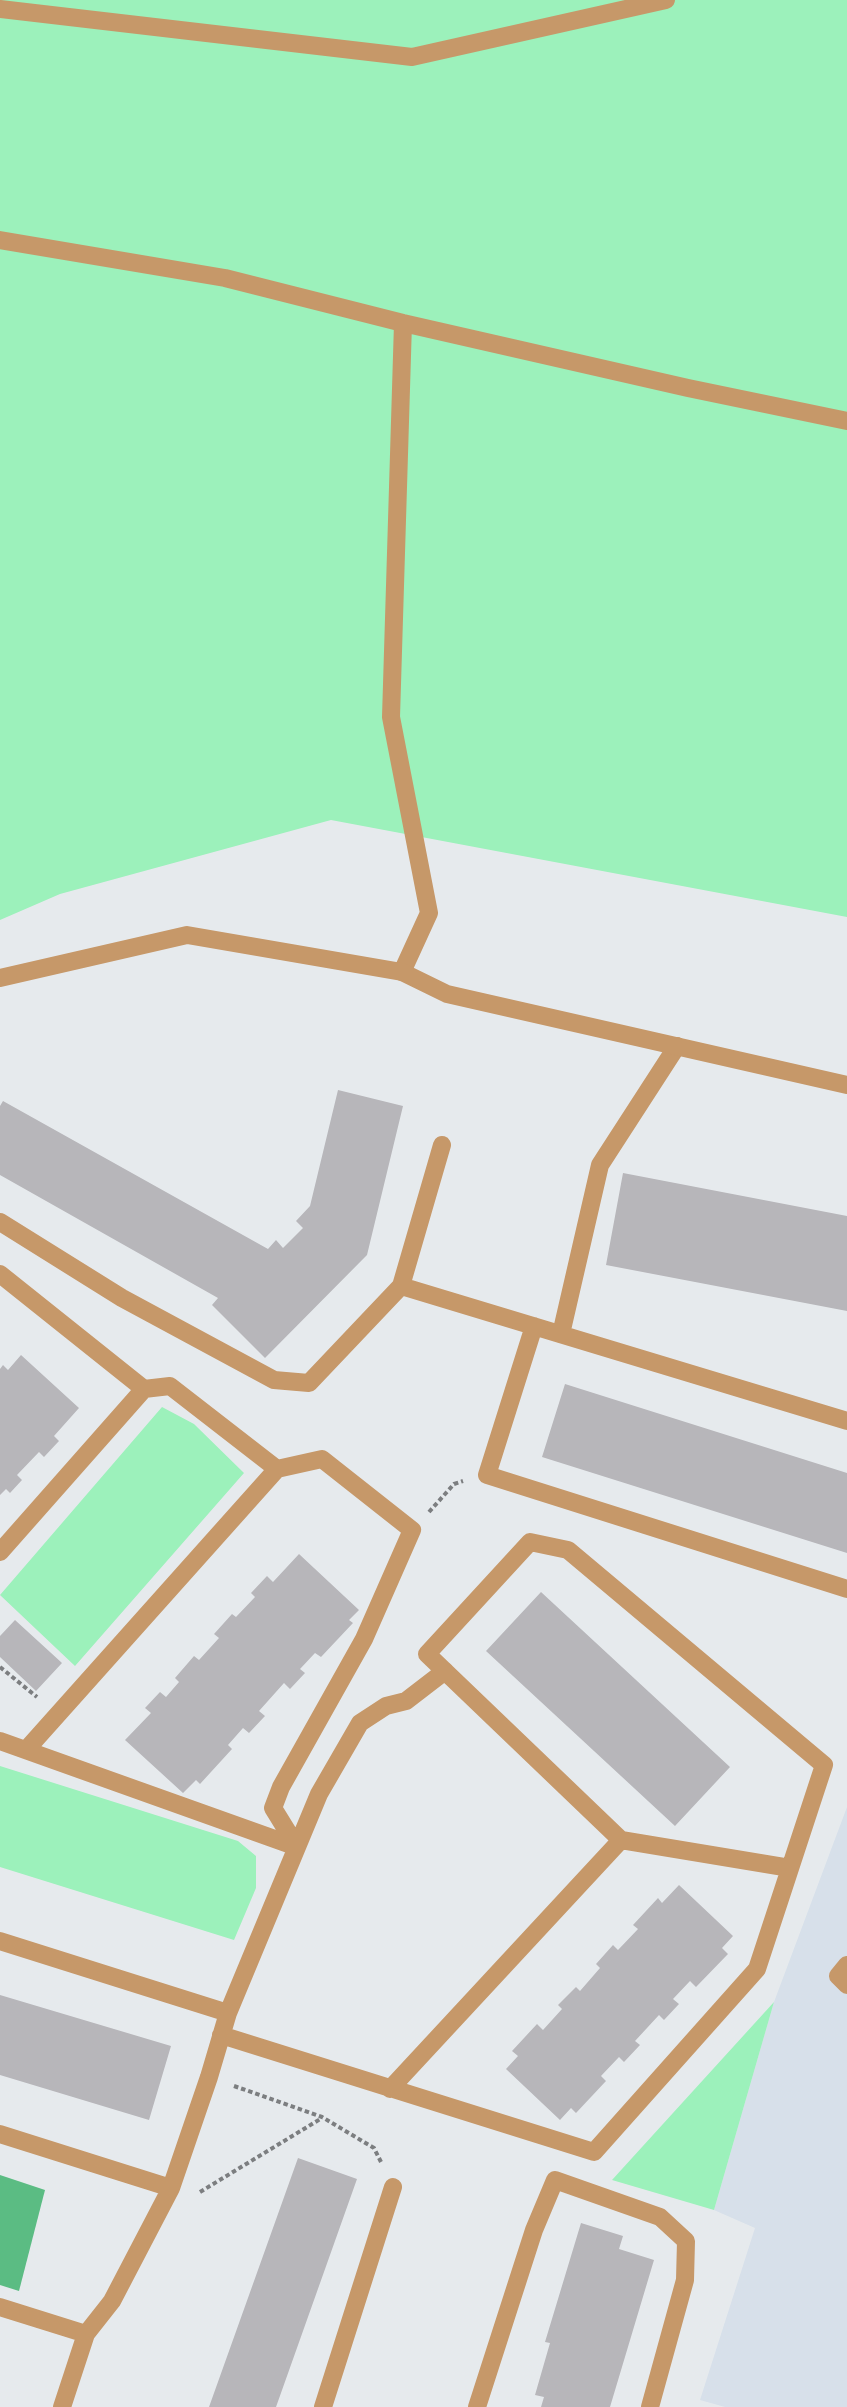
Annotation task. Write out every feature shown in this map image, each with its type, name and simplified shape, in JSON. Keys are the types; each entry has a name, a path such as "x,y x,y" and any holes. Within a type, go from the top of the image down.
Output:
{"street":[{"path":"0,9 412,57 666,0"},
{"path":"0,240 225,278 403,323 711,393 847,421"},
{"path":"402,972 429,913 392,717 403,323"},
{"path":"0,978 187,935 402,972 447,994 847,1085"},
{"path":"561,1334 600,1165 677,1046"},
{"path":"0,1222 122,1298 274,1380 309,1383 401,1286 442,1145"},
{"path":"0,1274 144,1389"},
{"path":"401,1286 847,1421"},
{"path":"534,1326 487,1475 847,1589"},
{"path":"0,1552 144,1389 170,1386 277,1469"},
{"path":"26,1750 277,1469 322,1460 412,1530 364,1639 281,1787 273,1808 297,1847"},
{"path":"221,2035 594,2152 757,1969 824,1766 568,1550 530,1542 427,1654 621,1839 790,1868"},
{"path":"62,2407 86,2334 112,2301 171,2188 228,2013 319,1794 360,1723 386,1706 406,1701 446,1671"},
{"path":"0,1741 297,1847"},
{"path":"390,2089 621,1839"},
{"path":"0,1941 228,2013"},
{"path":"847,1965 837,1976 847,1985"},
{"path":"0,2134 171,2188"},
{"path":"477,2407 534,2230 555,2180 660,2217 686,2241 685,2280 650,2407"},
{"path":"323,2407 393,2187"},
{"path":"0,2307 86,2334"}],"path":[{"path":"443,1497 454,1484"},
{"path":"0,1667 58,1715"},
{"path":"209,2077 322,2117 374,2148 393,2187"},
{"path":"195,2195 322,2117"}],"shaded area":[{"path":"847,1807 847,2407 725,2407 700,2400 755,2228 714,2210 774,2002"}],"green space":[{"path":"0,0 847,0 847,917 331,820 60,894 0,920"},
{"path":"162,1407 194,1424 244,1473 75,1666 0,1595"},
{"path":"0,1766 238,1841 256,1856 256,1888 234,1940 0,1867"},
{"path":"774,2002 714,2210 612,2180"},
{"path":"0,2175 45,2190 19,2291 0,2285"}],"building":[{"path":"338,1090 403,1106 367,1255 265,1358 212,1305 218,1298 0,1175 0,1106 3,1101 268,1249 276,1240 283,1248 303,1228 296,1221 310,1206"},
{"path":"623,1173 847,1216 847,1311 606,1265"},
{"path":"21,1355 79,1408 54,1436 59,1441 44,1457 39,1452 17,1475 22,1480 10,1493 6,1489 0,1495 0,1369 3,1365 8,1370"},
{"path":"565,1384 847,1473 847,1553 542,1457"},
{"path":"299,1554 359,1610 349,1620 353,1623 321,1657 315,1653 300,1669 305,1673 290,1689 284,1683 259,1711 265,1716 249,1733 243,1728 228,1745 232,1749 200,1784 196,1780 183,1793 125,1740 151,1713 145,1708 160,1692 166,1697 179,1682 175,1678 194,1656 199,1660 219,1638 214,1634 232,1614 236,1617 255,1597 251,1593 267,1576 273,1582"},
{"path":"541,1592 730,1767 675,1826 486,1651"},
{"path":"15,1620 62,1663 36,1691 0,1657 0,1636"},
{"path":"679,1885 733,1936 722,1948 728,1954 696,1987 690,1981 673,1999 679,2004 664,2020 659,2015 635,2041 640,2045 624,2062 619,2057 601,2076 606,2081 576,2113 571,2108 560,2120 506,2069 518,2056 512,2051 537,2024 543,2030 562,2009 558,2005 576,1987 580,1991 600,1968 596,1964 613,1945 618,1950 638,1929 633,1925 658,1898 662,1903"},
{"path":"0,1995 171,2046 149,2120 0,2075"},
{"path":"298,2158 357,2179 276,2407 209,2407"},
{"path":"581,2223 623,2236 619,2249 654,2260 610,2407 541,2407 544,2397 535,2395 550,2343 545,2342"}]}
